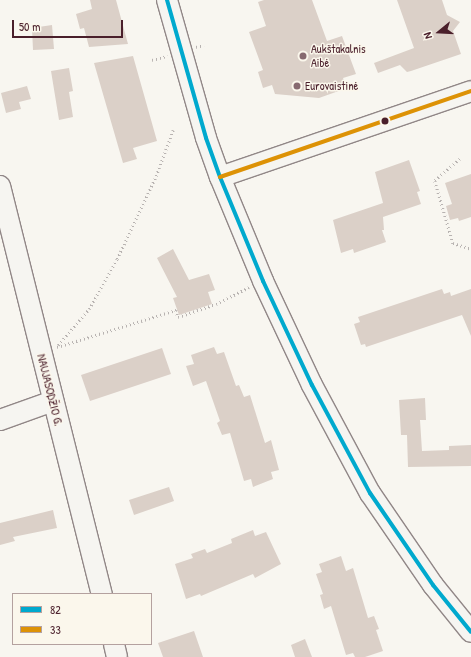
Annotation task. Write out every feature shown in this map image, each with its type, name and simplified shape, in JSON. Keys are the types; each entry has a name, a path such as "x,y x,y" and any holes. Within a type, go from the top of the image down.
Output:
{"street":[{"path":"167,0 206,138 220,177 263,281 312,386 370,493 433,585 471,632"},
{"path":"220,177 471,91"},
{"name":"NAUJASODŽIO G.","path":"0,186 102,593"},
{"path":"0,420 53,401"},
{"path":"114,645 117,657"}],"path":[{"path":"173,130 156,176 117,259 89,309 56,347 176,310 178,318 216,304 263,281"},
{"path":"460,159 435,181 454,243 471,249"}],"building":[{"path":"90,0 116,0 128,44 89,47 84,28 80,29 76,14 92,9"},
{"name":"Aukštakalnis Aibė","path":"264,0 312,0 327,41 342,36 356,74 343,78 347,88 319,98 275,94 272,85 263,88 258,72 263,70 249,32 266,26 258,2"},
{"path":"397,0 442,0 447,15 460,22 453,31 461,54 407,72 400,65 378,73 374,63 414,48"},
{"path":"52,25 54,49 33,50 32,28"},
{"path":"133,56 157,141 133,148 137,159 123,163 94,63"},
{"path":"69,68 73,91 69,92 73,117 59,120 51,71"},
{"path":"27,86 31,99 19,102 21,109 6,113 1,93"},
{"path":"409,160 420,191 417,192 421,204 383,217 384,230 382,230 386,242 354,253 353,249 341,253 333,220 383,203 375,172"},
{"path":"471,174 471,217 459,221 458,218 450,220 446,206 452,204 445,183"},
{"path":"173,249 189,280 209,274 215,290 208,292 212,304 179,315 173,298 177,297 157,258"},
{"path":"442,289 444,294 450,292 451,296 471,289 471,336 462,315 366,347 365,344 361,345 354,324 360,322 358,317"},
{"path":"214,347 217,354 224,352 236,386 239,385 244,397 250,395 265,443 271,440 279,470 271,472 273,479 253,487 251,479 244,481 230,433 222,435 217,423 220,421 206,381 193,386 186,366 194,364 191,355"},
{"path":"162,348 171,374 90,401 81,375"},
{"path":"425,398 426,420 420,420 422,451 449,450 449,446 471,445 471,466 408,467 407,435 401,435 399,400"},
{"path":"169,487 174,501 134,515 129,500"},
{"path":"53,510 57,528 13,537 15,541 0,545 0,523"},
{"path":"253,530 255,536 266,532 281,564 255,578 253,574 201,596 200,594 186,599 175,564 193,558 191,554 205,549 207,553 232,543 231,539"},
{"path":"341,556 346,571 353,568 368,618 374,616 379,629 376,630 383,651 365,657 355,657 353,653 346,655 331,606 324,609 320,595 323,594 316,574 322,572 319,564"},
{"path":"194,631 203,657 163,657 158,643"},
{"path":"305,639 312,657 295,657 291,645"}],"transit line":[{"name":"82","path":"167,0 206,138 220,177 263,281 312,385 370,493 433,585 471,632"},
{"name":"33","path":"220,177 471,91"}],"place":[{"name":"Aukštakalnis Aibė","path":"303,56"},
{"name":"Eurovaistinė","path":"297,86"}]}
